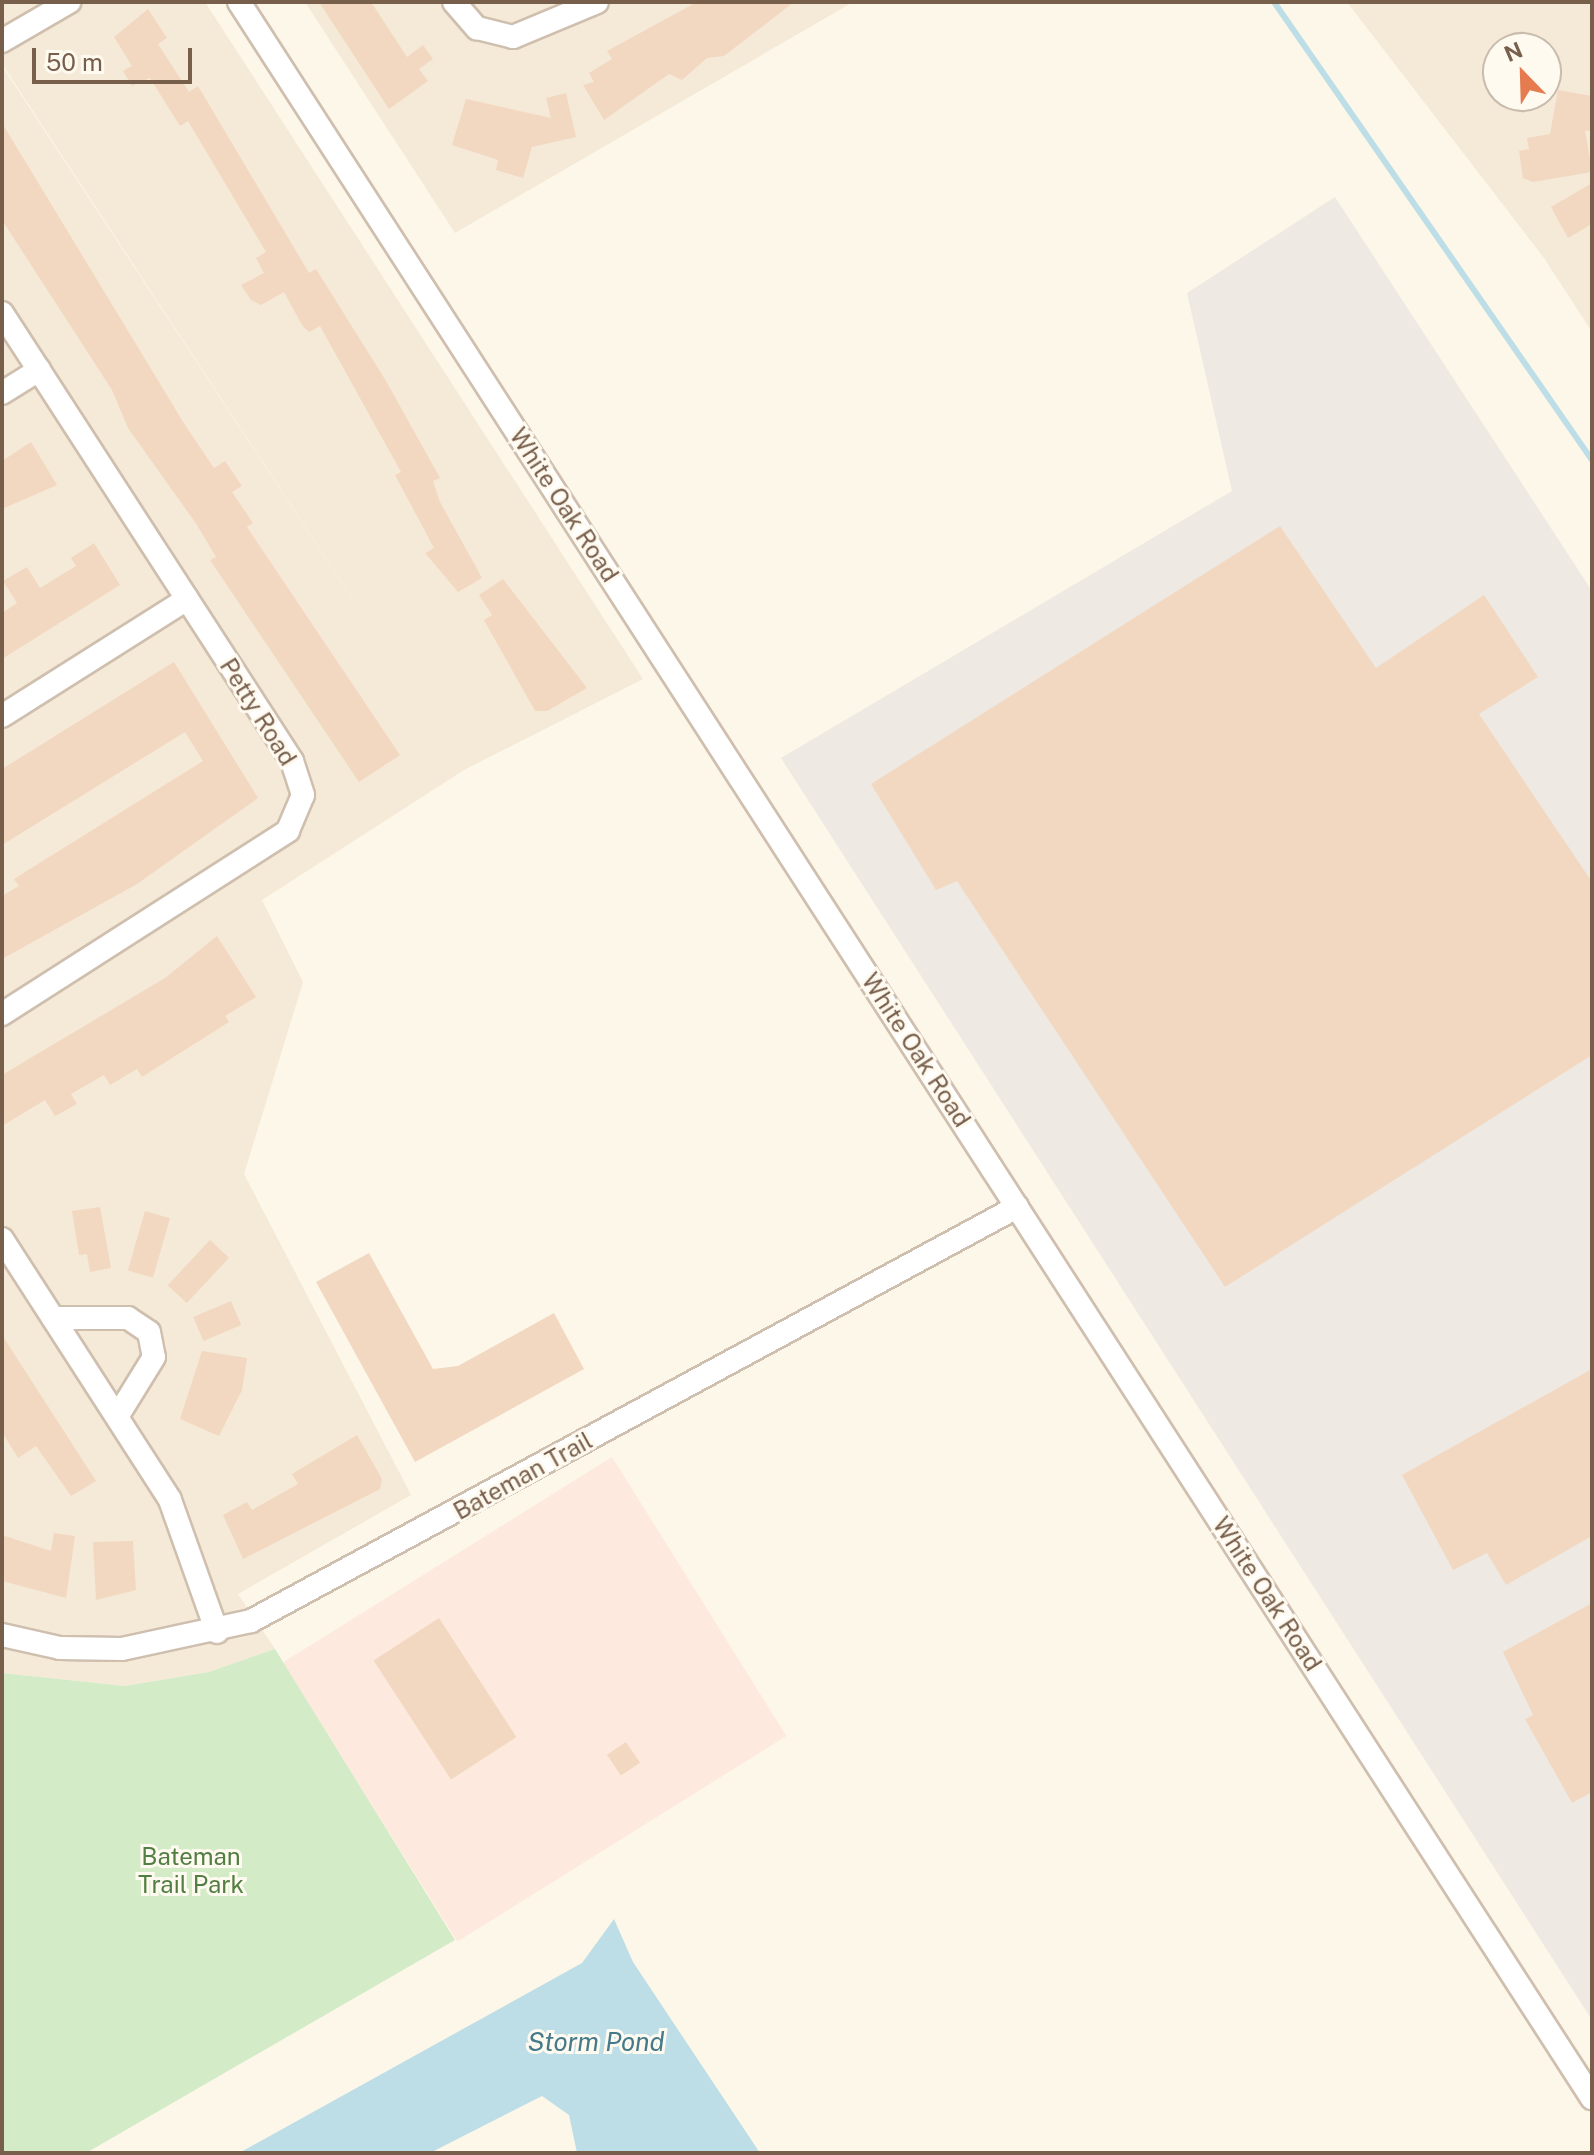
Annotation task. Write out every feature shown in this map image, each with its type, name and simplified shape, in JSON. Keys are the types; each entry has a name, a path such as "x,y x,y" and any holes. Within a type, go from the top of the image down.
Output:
{"street":[{"path":"2,41 69,2"},
{"name":"White Oak Road","path":"239,2 1592,2098"},
{"path":"454,2 477,28 513,37 597,2"},
{"name":"Petty Road","path":"2,313 292,761 303,795 288,831 2,1014"},
{"path":"2,393 39,370"},
{"path":"2,716 187,599"},
{"name":"Bateman Trail","path":"2,1635 60,1648 122,1649 217,1632 288,1604 1017,1207"},
{"path":"2,1239 170,1500 217,1632"},
{"path":"53,1318 128,1318 149,1332 154,1357 117,1417"}],"shaded area":[{"path":"2,2 205,2 643,679 464,770 262,900 303,982 244,1174 411,1495 238,1594 275,1649 209,1672 125,1686 2,1673 2,66 451,749 2,64"},
{"path":"305,2 853,2 455,233"},
{"path":"1347,2 1592,2 1592,332 1544,258"},
{"path":"1335,197 1592,591 1592,2020 781,758 1232,491 1187,293"},
{"path":"612,1457 786,1736 457,1942 283,1663"}],"green space":[{"name":"Bateman Trail Park","path":"275,1649 455,1940 86,2153 2,2153 2,1673 125,1686 209,1672"}],"water":[{"name":"Storm Pond","path":"614,1919 633,1962 760,2153 577,2153 569,2115 542,2096 430,2153 239,2153 582,1963"}],"building":[{"path":"319,2 371,2 407,57 423,45 433,59 419,69 428,81 389,109"},
{"path":"697,2 794,2 724,56 707,58 682,80 669,74 604,120 583,85 594,82 589,73 612,59 607,51"},
{"path":"148,9 167,38 158,44 189,92 198,86 309,273 316,269 386,381 440,478 433,481 440,502 482,578 458,592 425,553 434,548 395,475 401,472 320,326 309,332 284,292 261,305 251,300 241,285 264,273 256,258 266,252 188,121 180,126 150,78 132,86 123,71 132,66 114,37"},
{"path":"1562,91 1592,96 1592,132 1585,130 1592,172 1533,182 1523,178 1519,151 1529,149 1527,138 1550,134 1554,112 1562,112"},
{"path":"566,93 576,137 532,147 523,178 496,170 498,160 452,145 466,99 551,118 546,98"},
{"path":"2,123 185,425 214,468 225,461 242,486 232,492 253,523 247,527 400,755 359,782 210,560 216,557 197,525 128,428 112,390 2,220"},
{"path":"1592,183 1592,224 1568,238 1551,207"},
{"path":"31,442 57,485 2,509 2,461"},
{"path":"1280,526 1376,668 1484,595 1538,677 1479,714 1592,882 1592,1055 1225,1287 957,881 936,890 871,784"},
{"path":"94,543 120,585 2,659 2,613 17,603 3,581 27,567 40,588 76,566 71,558"},
{"path":"503,579 587,688 547,711 535,711 484,620 492,615 479,595"},
{"path":"174,662 258,798 137,884 2,959 2,896 19,886 14,879 203,761 185,732 2,845 2,769"},
{"path":"217,936 256,997 225,1016 229,1022 142,1077 137,1069 110,1085 104,1075 71,1094 77,1104 55,1116 45,1100 2,1126 2,1075 165,978"},
{"path":"100,1207 111,1268 90,1272 87,1254 79,1255 72,1211"},
{"path":"145,1211 170,1218 153,1278 128,1271"},
{"path":"210,1240 229,1258 187,1303 168,1285"},
{"path":"369,1253 433,1369 458,1366 554,1313 584,1369 415,1462 316,1282"},
{"path":"231,1301 241,1325 203,1341 193,1317"},
{"path":"2,1335 96,1481 71,1496 36,1446 18,1458 2,1432"},
{"path":"202,1351 247,1358 242,1390 219,1436 180,1419"},
{"path":"1592,1369 1592,1536 1506,1585 1487,1553 1453,1570 1402,1475"},
{"path":"357,1435 382,1479 380,1489 243,1559 223,1515 247,1502 252,1510 298,1484 292,1474"},
{"path":"54,1533 75,1536 66,1598 2,1581 2,1535 51,1551"},
{"path":"133,1541 136,1590 96,1600 93,1542"},
{"path":"1592,1603 1592,1792 1572,1803 1525,1719 1533,1715 1503,1652"},
{"path":"439,1618 516,1737 451,1780 374,1660"},
{"path":"626,1742 640,1763 621,1776 607,1755"}],"waterway":[{"path":"1274,2 1592,460"}]}
